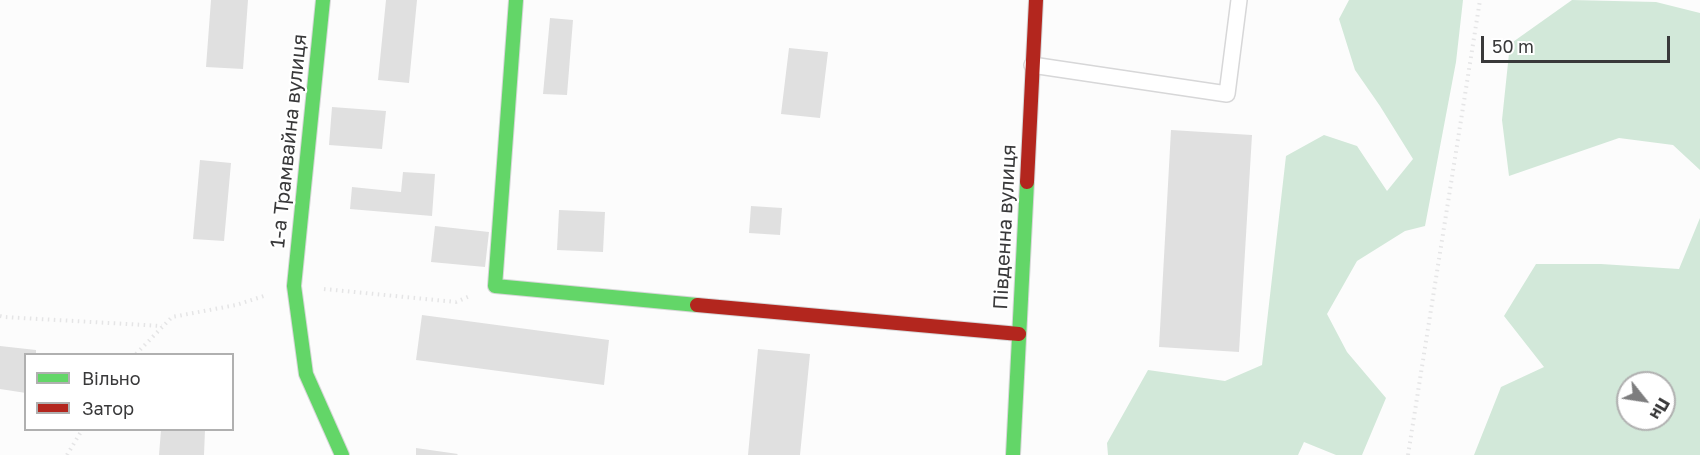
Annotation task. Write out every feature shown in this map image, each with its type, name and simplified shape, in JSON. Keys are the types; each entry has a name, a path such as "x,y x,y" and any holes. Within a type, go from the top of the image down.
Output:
{"street":[{"name":"1-а Трамвайна вулиця","path":"323,0 294,286 306,374 342,455"},
{"path":"516,0 495,286 1019,334"},
{"name":"Південна вулиця","path":"1013,455 1036,0"}],"lane":[{"path":"1032,65 1227,94 1239,0"}],"path":[{"path":"1408,455 1480,0"},
{"path":"0,316 163,326"},
{"path":"67,455 81,431"}],"green space":[{"path":"1349,0 1463,0 1456,62 1425,226 1405,231 1357,261 1327,314 1347,352 1386,398 1362,455 1336,455 1304,442 1298,455 1108,455 1107,443 1148,370 1225,381 1262,365 1286,156 1324,135 1357,146 1387,191 1413,159 1355,70 1339,19"},
{"path":"1572,0 1656,2 1700,13 1700,170 1673,145 1619,138 1509,176 1502,120 1510,44"},
{"path":"1700,218 1700,455 1474,455 1501,387 1544,367 1504,316 1536,264 1601,264 1679,269"}],"building":[{"path":"211,0 248,0 243,69 206,67"},
{"path":"386,0 417,0 409,83 378,80"},
{"path":"550,18 573,20 567,95 543,94"},
{"path":"789,48 828,52 820,118 781,114"},
{"path":"332,107 386,111 382,149 329,145"},
{"path":"1171,130 1252,135 1239,352 1159,347"},
{"path":"200,160 231,163 224,241 193,239"},
{"path":"403,172 435,174 432,216 350,209 352,187 401,192"},
{"path":"751,206 782,208 780,235 749,233"},
{"path":"559,210 605,212 603,252 557,250"},
{"path":"435,226 489,232 485,267 431,262"},
{"path":"422,315 609,340 604,385 416,360"},
{"path":"0,346 36,350 36,353 24,353 24,393 0,389"},
{"path":"758,349 810,354 800,455 748,455"},
{"path":"161,431 205,431 204,455 159,455"},
{"path":"416,448 458,454 416,455"}],"traffic: fast":[{"path":"323,0 294,286 306,374 342,455"},
{"path":"516,0 495,286 697,305"},
{"path":"1013,455 1027,182"}],"traffic: jam":[{"path":"1027,182 1036,0"},
{"path":"697,305 1019,334"}]}
